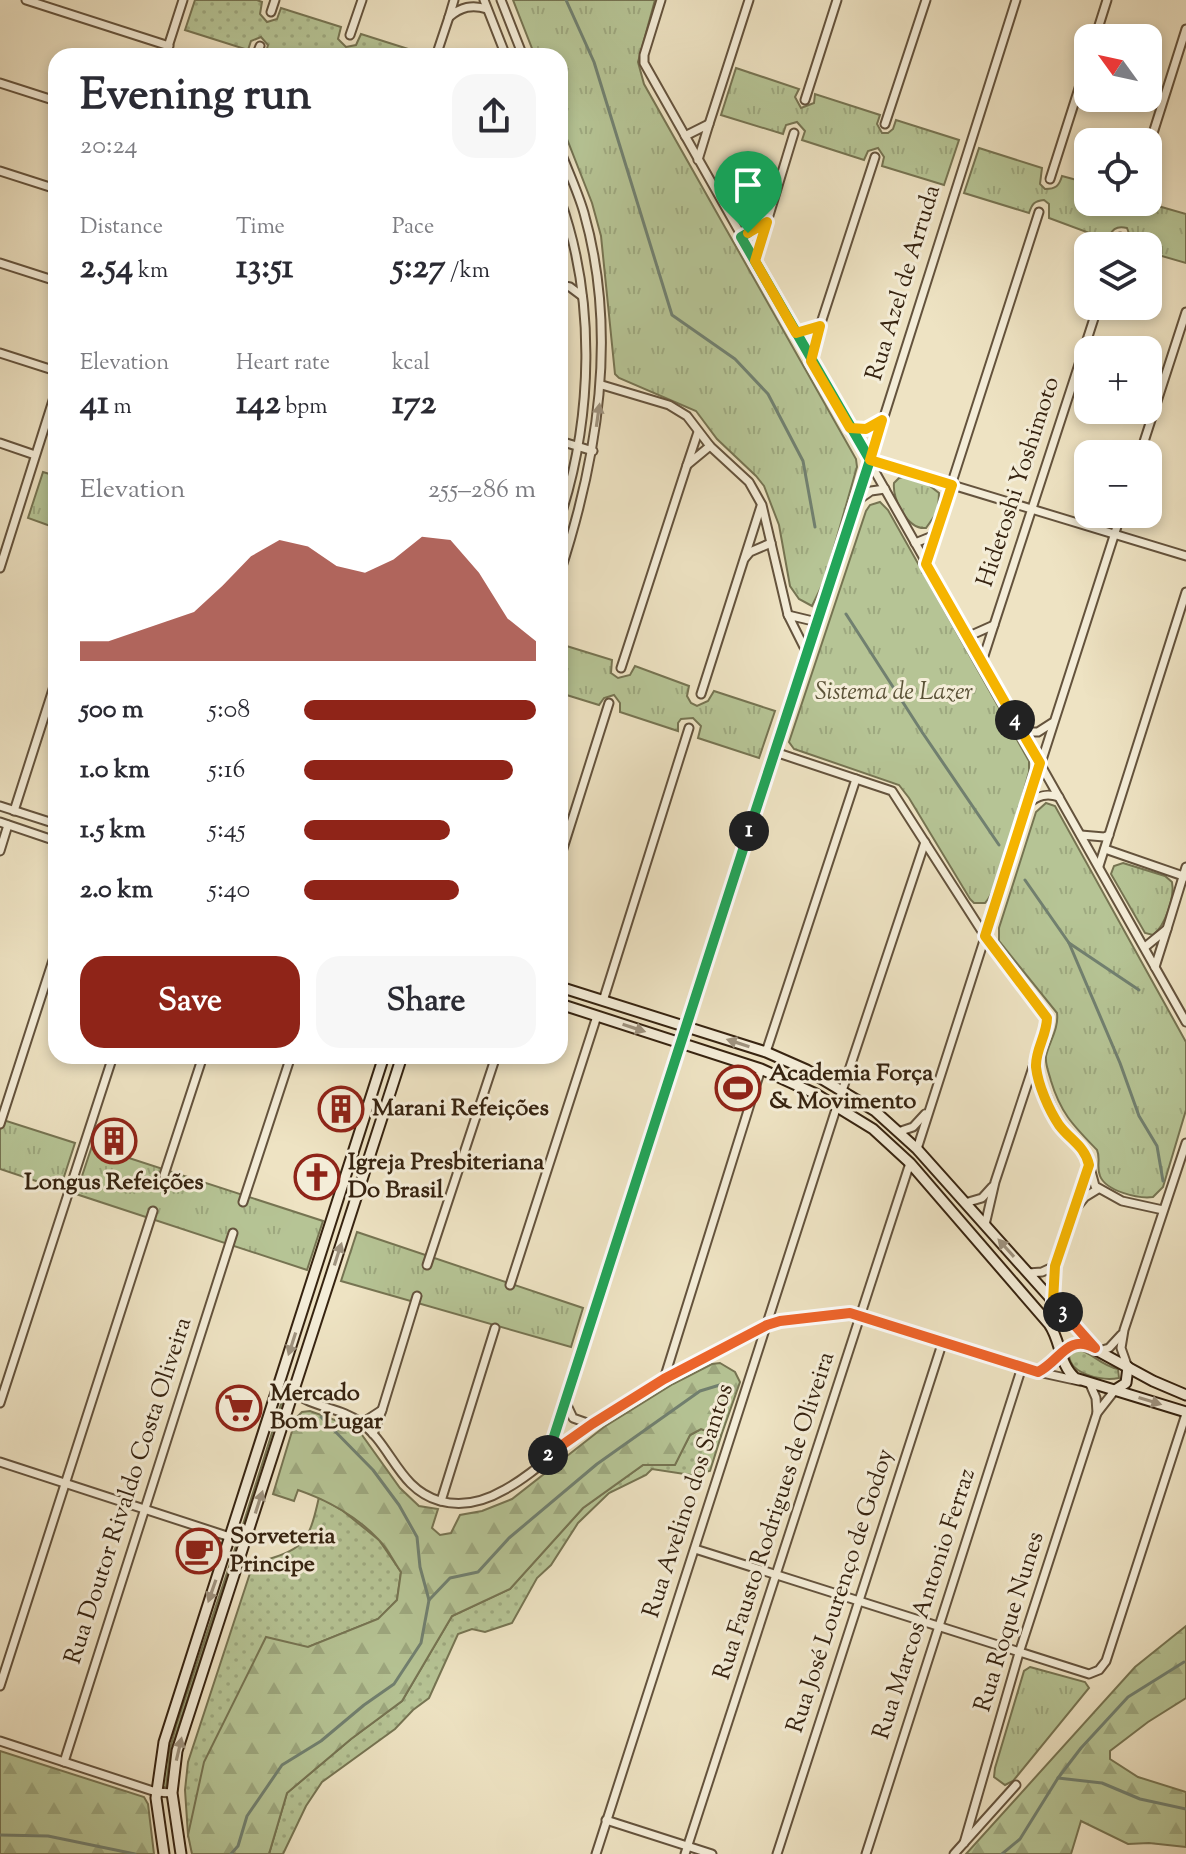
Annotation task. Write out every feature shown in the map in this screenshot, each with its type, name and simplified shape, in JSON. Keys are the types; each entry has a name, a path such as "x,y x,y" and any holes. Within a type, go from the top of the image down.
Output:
{"main road":[{"path":"568,990 766,1052 807,1070 875,1111 917,1149 1097,1350"},
{"path":"568,1007 786,1079 873,1129 922,1176 1049,1324 1058,1338 1066,1368 1085,1383 1186,1413"},
{"path":"164,1854 156,1792 164,1742 381,1064"},
{"path":"181,1854 172,1793 177,1751 399,1064"},
{"path":"972,1235 985,1225"},
{"path":"1062,1352 1079,1343 1186,1395"},
{"name":"Rua Roque Nunes","path":"1115,1390 1126,1383 1128,1367"},
{"path":"278,1387 294,1392"},
{"path":"230,1537 246,1542"}],"street":[{"path":"26,0 169,46 183,0"},
{"path":"271,12 275,0"},
{"path":"350,35 362,0"},
{"path":"439,48 454,0"},
{"path":"484,0 503,48"},
{"path":"501,0 520,48"},
{"path":"661,0 644,63 1186,1022"},
{"path":"698,160 749,0"},
{"path":"805,100 837,0"},
{"path":"885,124 926,0"},
{"name":"Rua Azel de Arruda","path":"548,1457 1016,0"},
{"path":"1099,24 1107,0"},
{"path":"449,17 468,7 487,9"},
{"path":"1155,128 1186,29"},
{"path":"0,83 48,98"},
{"path":"1050,179 1074,104"},
{"path":"685,136 709,124"},
{"path":"755,261 794,133"},
{"path":"811,361 875,157"},
{"path":"568,170 584,211 595,260 601,322 602,385 593,451 568,547"},
{"path":"0,171 48,186"},
{"path":"926,564 1039,212"},
{"path":"741,237 767,222"},
{"path":"568,223 582,296 586,367 578,447 568,486"},
{"path":"0,263 48,278"},
{"path":"568,286 582,296"},
{"path":"1145,440 1186,312"},
{"name":"Hidetoshi Yoshimoto","path":"982,662 1093,320"},
{"path":"796,333 820,326"},
{"path":"0,353 48,368"},
{"path":"602,385 669,405 687,416 710,446 749,482 762,505 788,615 807,653"},
{"path":"0,568 48,415"},
{"path":"850,428 866,429 882,420"},
{"path":"621,668 698,432"},
{"path":"0,443 35,455"},
{"path":"568,444 593,451"},
{"path":"687,465 710,446"},
{"path":"870,460 1186,556"},
{"path":"857,502 871,491 885,489"},
{"path":"701,694 762,505"},
{"path":"917,1149 1116,528"},
{"path":"0,533 10,536"},
{"path":"752,536 768,533"},
{"path":"915,543 935,535"},
{"path":"744,560 750,552 771,543"},
{"path":"1099,866 1186,592"},
{"path":"788,615 817,622"},
{"name":"Hidetoshi Yoshimoto","path":"967,637 994,625"},
{"path":"568,833 609,703"},
{"path":"14,811 48,705"},
{"path":"1022,732 1038,732 1054,721"},
{"path":"603,1001 689,728"},
{"path":"775,752 892,791 985,936 1047,1018 1047,1026 995,1182 985,1225"},
{"path":"766,1052 856,779"},
{"path":"1026,806 1041,796 1049,794 1059,797"},
{"path":"0,806 48,822"},
{"path":"0,851 4,824 48,838"},
{"path":"1081,835 1109,835"},
{"name":"Rua Avelino dos Santos","path":"596,1854 925,842"},
{"path":"1105,849 1185,873 1155,967"},
{"path":"1145,947 1167,929"},
{"path":"0,1124 48,976"},
{"path":"510,1285 597,1016"},
{"path":"1036,1058 1040,1084 1054,1117 1086,1153 1092,1179 1098,1189 1122,1201 1163,1210"},
{"path":"0,1403 110,1064"},
{"path":"164,1175 200,1064"},
{"path":"243,1202 288,1064"},
{"path":"427,1265 493,1064"},
{"path":"664,1379 761,1069"},
{"path":"898,1132 919,1123 928,1109"},
{"path":"1128,1367 1121,1348 1124,1330 1186,1143"},
{"name":"Rua Fausto Rodrigues de Oliveira","path":"686,1850 910,1163"},
{"path":"1053,1301 1055,1266 1089,1165"},
{"path":"903,1191 922,1176"},
{"path":"1174,1178 1186,1182"},
{"path":"965,1203 982,1198 995,1182"},
{"path":"1076,1208 1085,1197 1098,1189"},
{"path":"0,1686 153,1211"},
{"name":"Rua Doutor Rivaldo Costa Oliveira","path":"64,1762 233,1233"},
{"path":"1028,1273 1042,1272 1055,1266"},
{"path":"373,1434 417,1296"},
{"path":"294,1392 301,1398 347,1414 362,1423 406,1480 421,1493 441,1501 462,1504 494,1495 520,1480 592,1424 664,1379 767,1325 837,1314 862,1316 1038,1372 1085,1383 1096,1398 1097,1413"},
{"path":"441,1501 495,1328"},
{"path":"1097,1350 1112,1346 1124,1330"},
{"name":"Rua José Lourenço de Godoy","path":"777,1854 943,1341"},
{"path":"1038,1372 1054,1363 1062,1352"},
{"name":"Rua Marcos Antonio Ferraz","path":"866,1854 1022,1367"},
{"name":"Rua Roque Nunes","path":"964,1843 1019,1653 1097,1413 1115,1390"},
{"path":"565,1401 573,1418 592,1424"},
{"path":"362,1423 382,1410"},
{"path":"695,1549 1089,1674 1099,1670 1106,1661 1186,1413"},
{"path":"0,1462 230,1537"},
{"path":"0,1741 156,1792 172,1793"},
{"path":"954,1854 1016,1785"},
{"path":"606,1820 686,1850 712,1854"}],"green space":[{"path":"195,0 257,0 262,2 260,14 267,22 277,19 281,8 341,27 338,39 346,47 356,45 361,34 405,48 267,48 261,37 251,41 249,48 242,48 185,30"},
{"path":"513,0 655,0 638,62 644,84 856,459 857,467 825,579 812,606 799,599 790,586 779,525 764,486 756,476 717,439 696,411 615,374 601,236 568,142 568,48 532,48"},
{"path":"736,68 799,89 795,97 801,108 814,103 815,94 880,115 877,124 882,133 893,129 896,120 959,140 944,185 882,166 884,157 878,148 868,151 864,160 802,140 805,131 797,122 786,125 783,134 721,115"},
{"path":"979,148 1042,168 1040,184 1045,189 1056,186 1062,176 1074,179 1074,216 1162,216 1162,207 1186,214 1186,263 1162,256 1162,232 1128,232 1127,228 1120,227 1112,232 1087,232 1049,218 1049,204 1044,200 1034,204 1029,213 964,193"},
{"path":"43,472 48,474 48,525 28,518"},
{"path":"906,476 926,483 939,493 938,511 926,528 913,524 898,505 894,483"},
{"name":"Sistema de Lazer","path":"880,502 888,510 1029,761 1029,772 1010,842 991,895 985,903 974,903 970,899 899,785 794,749 789,742 866,511 870,505"},
{"name":"Sistema de Lazer","path":"568,646 612,660 611,673 618,678 630,675 635,666 689,686 687,696 697,706 708,701 714,691 775,711 759,758 698,738 701,726 693,718 681,719 678,731 620,712 620,703 614,695 604,698 599,705 568,695"},
{"path":"1046,803 1055,806 1186,1042 1186,1110 1163,1187 1153,1197 1123,1193 1103,1181 1098,1169 1097,1150 1064,1111 1047,1069 1046,1056 1057,1013 999,941 999,928 1036,812"},
{"path":"1123,863 1165,876 1172,882 1168,911 1153,935 1145,933 1111,874 1114,866"},
{"path":"0,1119 75,1143 60,1189 0,1169"},
{"path":"92,1146 323,1221 307,1270 76,1194"},
{"path":"357,1232 583,1308 571,1347 341,1281"},
{"path":"1078,1349 1118,1369 1119,1378 1096,1377 1081,1372 1071,1362 1069,1355"},
{"path":"720,1363 735,1372 740,1382 721,1436 701,1429 690,1435 675,1465 643,1465 583,1508 510,1589 452,1616 402,1701 287,1793 269,1854 192,1854 188,1835 204,1762 266,1637 308,1647 378,1619 397,1600 401,1572 385,1547 362,1524 331,1504 298,1490 294,1501 273,1494 296,1418 302,1412 310,1411 343,1423 362,1435 400,1488 419,1506 438,1509 432,1528 440,1535 451,1533 460,1515 482,1511 512,1499 604,1427 673,1384"},
{"path":"286,1396 243,1532 240,1534 283,1398"},
{"path":"701,1429 721,1436 710,1471 691,1475 652,1469 609,1493 578,1523 551,1565 537,1578 512,1623 485,1632 472,1629 458,1634 429,1698 395,1729 322,1782 306,1806 283,1854 269,1854 287,1793 402,1701 452,1616 510,1589 583,1508 643,1465 675,1464 690,1435"},
{"path":"319,1497 343,1511 379,1540 401,1572 397,1600 378,1619 308,1647 188,1835 185,1790 188,1762 253,1564 293,1550 300,1544 311,1527"},
{"path":"236,1546 178,1728 166,1788 163,1786 165,1768 176,1726"},
{"path":"1186,1626 1186,1698 1110,1751 1110,1759 1138,1777 1186,1792 1186,1847 1128,1844 1081,1821 1071,1854 966,1854 1135,1667"},
{"path":"1030,1667 1085,1682 1089,1688 1013,1781 1005,1785 994,1777 995,1768 1024,1671"},
{"path":"0,1751 144,1797 148,1804 154,1854 0,1854"}],"waterway":[{"path":"566,0 594,62 672,315 735,359 768,394 803,461 815,527"},
{"path":"846,614 999,845"},
{"path":"1025,880 1069,943 1139,1116 1157,1146 1163,1181"},
{"path":"1069,943 1139,990"},
{"path":"231,1854 238,1846 247,1816 282,1765 321,1741 394,1684 421,1643 429,1600 450,1578 478,1572 509,1538 597,1464 700,1391 723,1384"},
{"path":"321,1417 373,1470 399,1505 417,1537 420,1567 429,1600"},
{"path":"1002,1854 1020,1839 1058,1778 1081,1748 1128,1697 1184,1662"},
{"path":"1058,1778 1102,1783 1140,1799 1186,1809"},
{"path":"0,1835 48,1836 135,1854"}],"place":[{"name":"Academia Força & Movimento","path":"738,1088"},
{"name":"Marani Refeições","path":"341,1109"},
{"name":"Longus Refeições","path":"114,1141"},
{"name":"Igreja Presbiteriana Do Brasil","path":"317,1177"},
{"name":"Mercado Bom Lugar","path":"239,1408"},
{"name":"Sorveteria Principe","path":"199,1551"}],"route":[{"path":"748,233 741,237 811,361 850,428 870,460 679,1043 548,1457 592,1424 664,1379 780,1321 850,1313 1038,1372 1054,1363 1071,1345 1079,1343 1095,1348 1053,1301 1052,1290 1055,1266 1076,1208 1088,1159 1059,1124 1040,1084 1036,1058 1047,1018 985,936 1040,763 926,564 952,485 870,460 882,420 866,429 850,428 811,361 820,326 796,333 755,261 767,222 748,233"}]}
